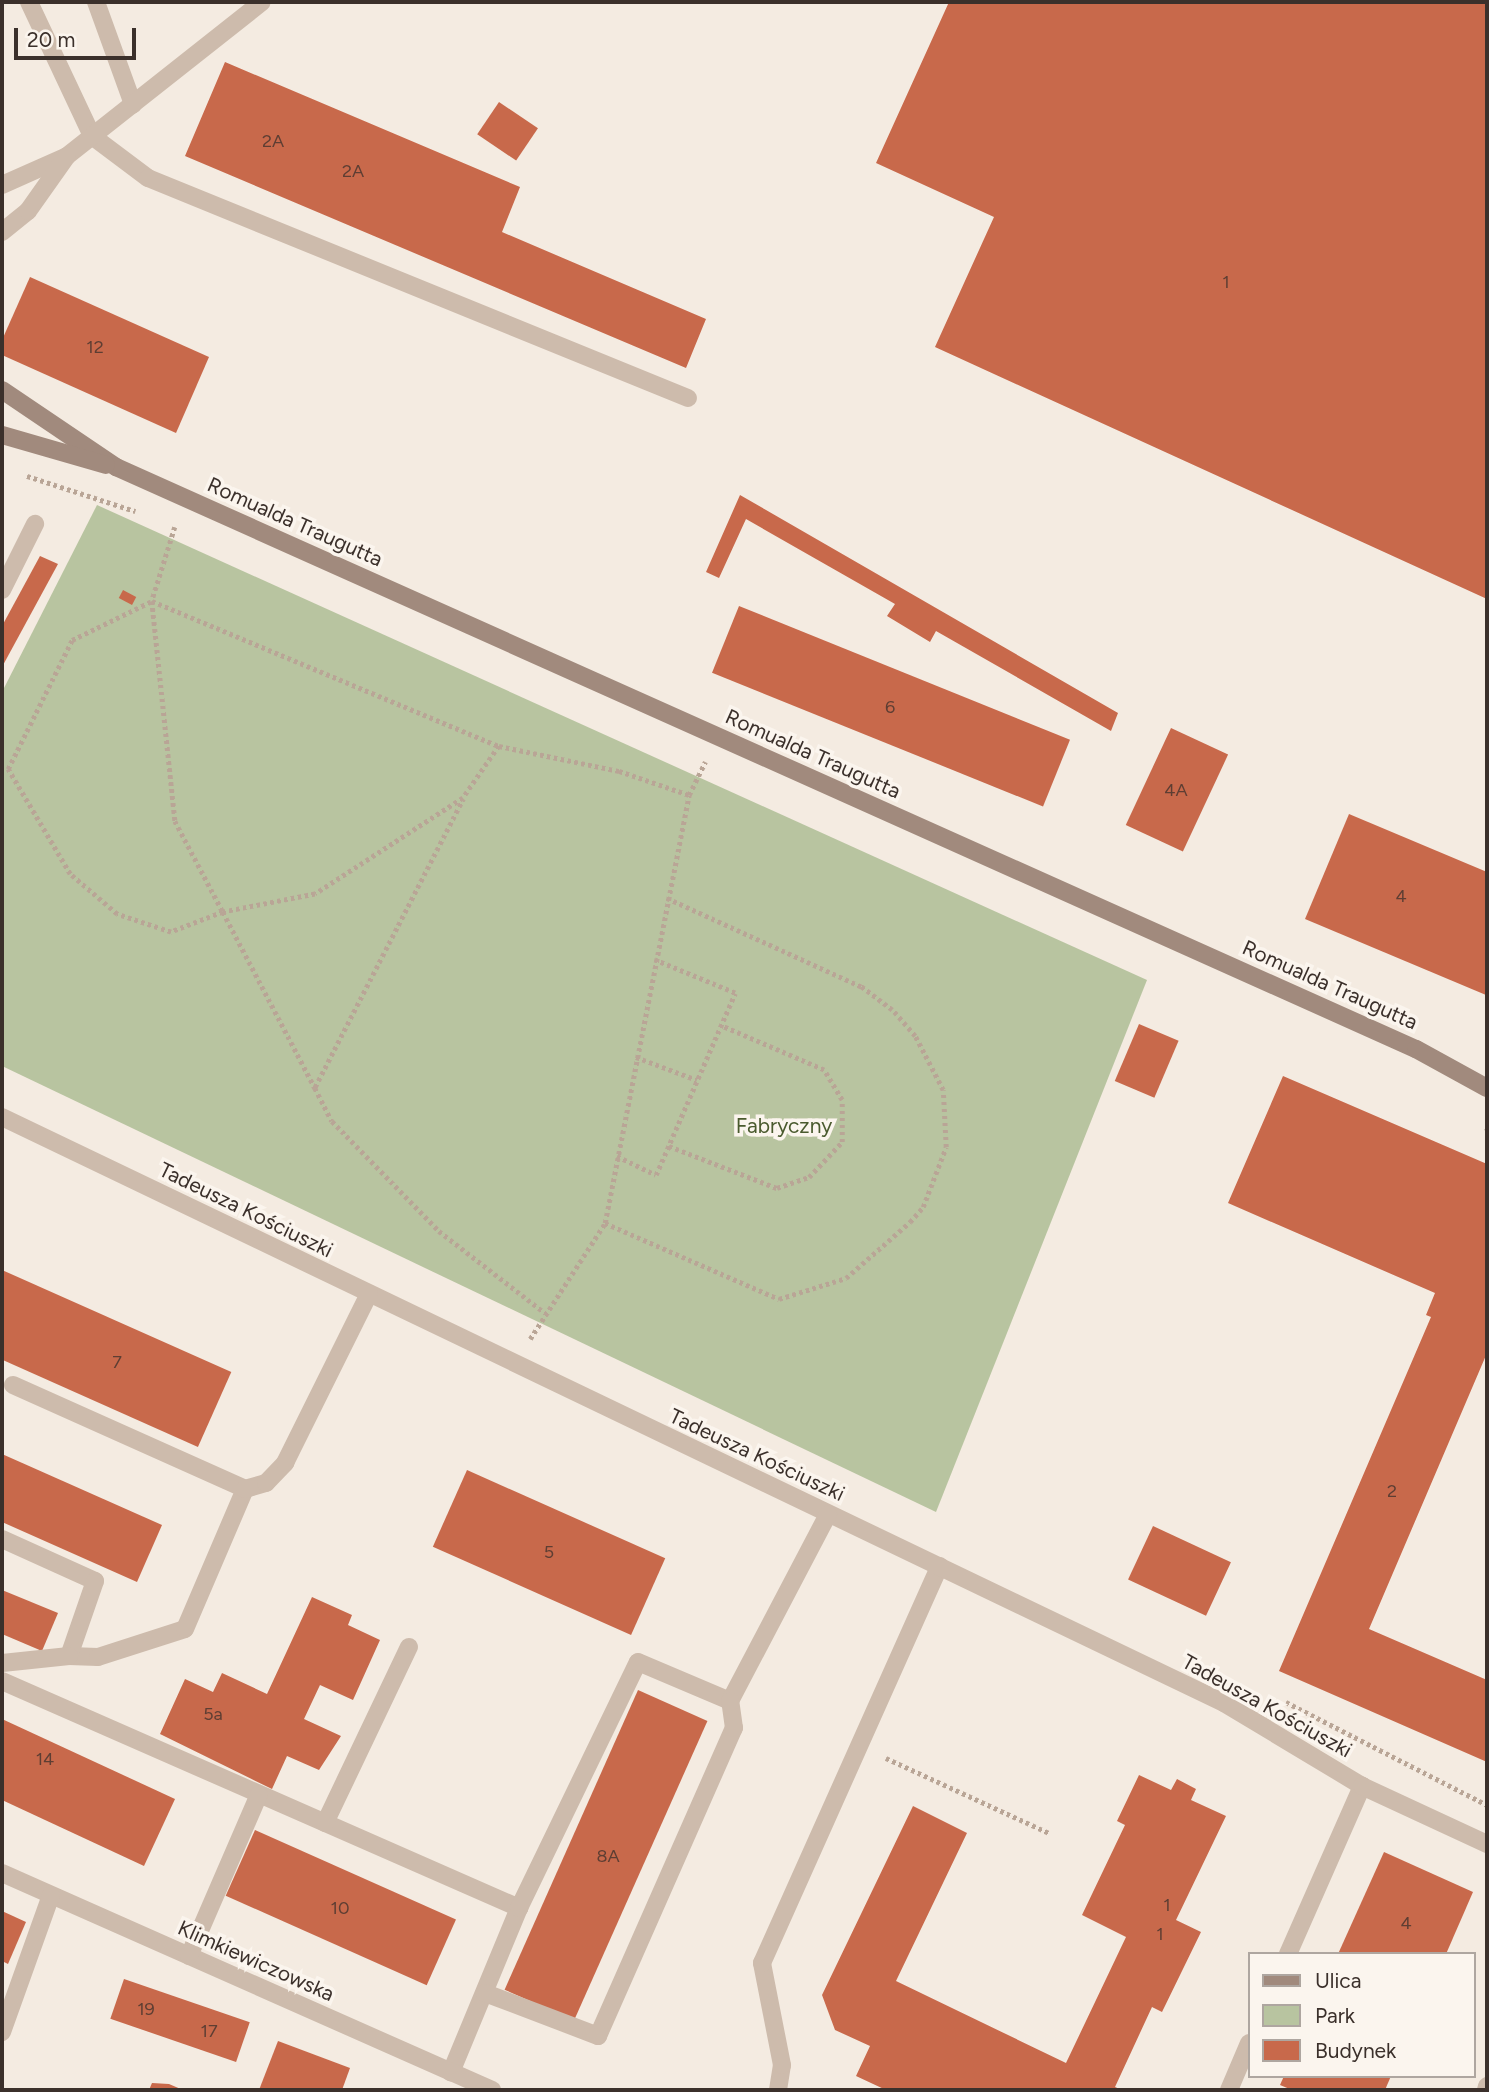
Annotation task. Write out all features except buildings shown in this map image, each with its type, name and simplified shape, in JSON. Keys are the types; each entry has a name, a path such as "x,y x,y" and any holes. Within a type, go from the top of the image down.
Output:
{"main road":[{"name":"Romualda Traugutta","path":"2,390 117,467"},
{"name":"Romualda Traugutta","path":"2,435 117,467 1416,1049 1487,1088"}],"street":[{"path":"29,2 92,136 148,178 688,398"},
{"path":"96,2 134,104"},
{"path":"2,185 67,156 262,2"},
{"path":"2,232 28,211 67,156"},
{"path":"2,590 35,524"},
{"name":"Tadeusza Kościuszki","path":"2,1117 1224,1703 1362,1786 1487,1844"},
{"path":"13,1385 245,1489 265,1483 285,1463 369,1294"},
{"path":"2,1663 69,1656 98,1657 185,1629 245,1489"},
{"path":"485,1993 598,2036 734,1728 730,1701 828,1514"},
{"path":"2,1539 95,1581 69,1656"},
{"path":"778,2090 782,2065 762,1963 940,1566"},
{"path":"326,1823 409,1647"},
{"path":"451,2072 519,1908 638,1662 730,1701"},
{"path":"2,1681 519,1908"},
{"path":"1289,1952 1362,1786"},
{"path":"189,1956 259,1794"},
{"name":"Klimkiewiczowska","path":"2,1873 492,2090"},
{"path":"2,2032 51,1895"},
{"path":"1228,2090 1248,2045"}],"path":[{"path":"14,470 149,517"},
{"path":"187,499 175,527 152,601 175,821 315,1088 344,1136 439,1231 545,1313"},
{"path":"162,522 175,527"},
{"path":"463,798 315,894 223,912 171,932 117,914 71,874 8,769 72,639 152,601 499,746 619,771 689,795"},
{"path":"528,1341 605,1223 666,898 689,795 717,736"},
{"path":"315,1088 463,798 499,746"},
{"path":"605,1223 779,1299 846,1278 893,1238 923,1207 946,1147 943,1090 915,1035 892,1010 861,987 666,898"},
{"path":"617,1156 656,1175 734,993 655,959"},
{"path":"669,1146 777,1188 819,1170 842,1142 842,1100 824,1070 722,1026"},
{"path":"636,1058 697,1080"},
{"path":"860,1746 1049,1833"}],"green space":[{"name":"Fabryczny","path":"97,505 1147,980 936,1512 2,1066 2,692"}]}
